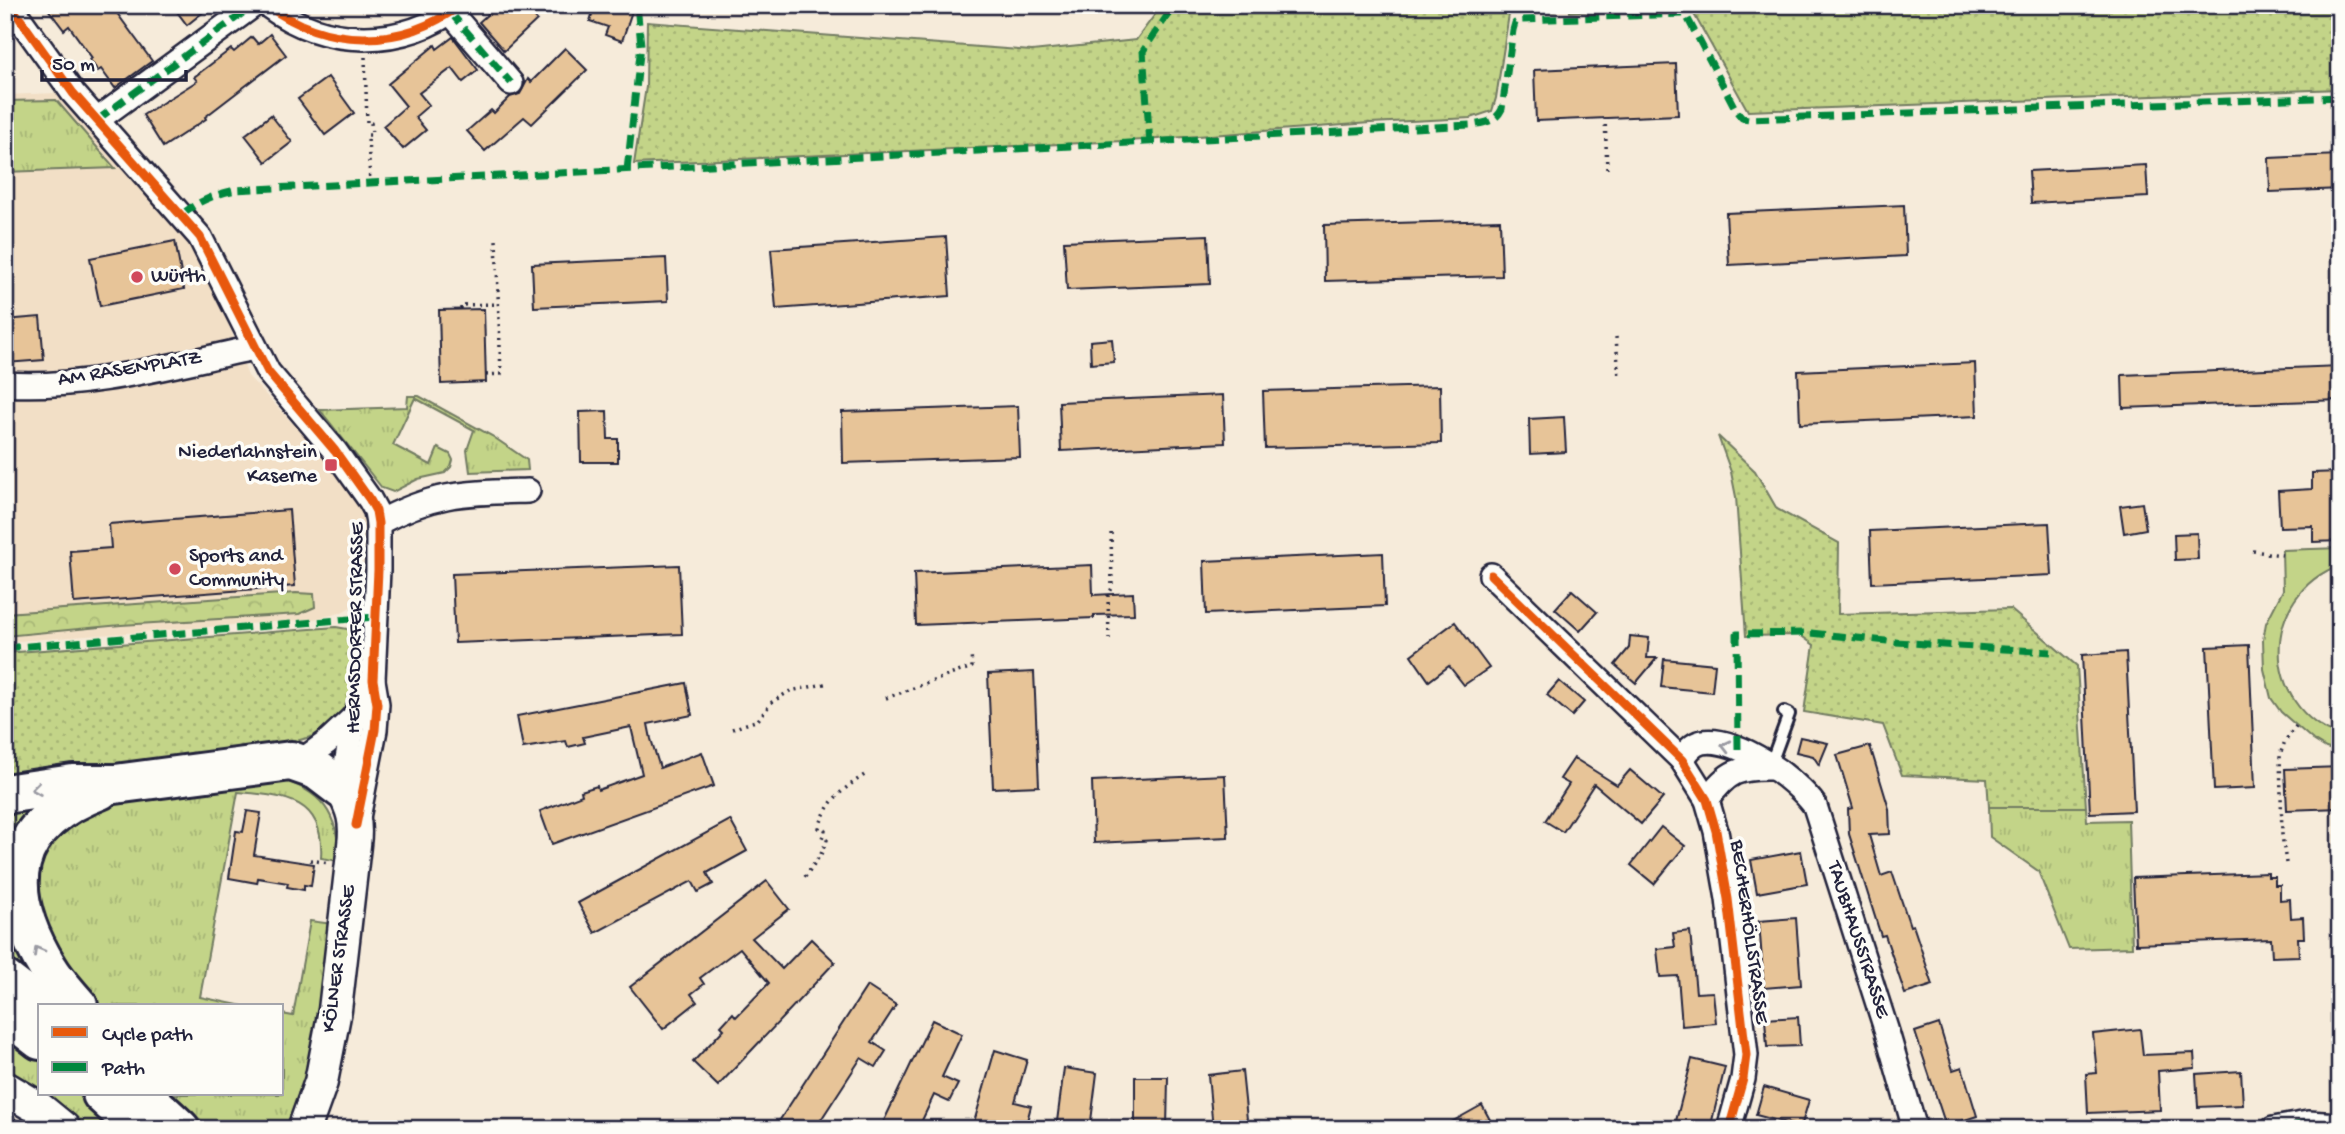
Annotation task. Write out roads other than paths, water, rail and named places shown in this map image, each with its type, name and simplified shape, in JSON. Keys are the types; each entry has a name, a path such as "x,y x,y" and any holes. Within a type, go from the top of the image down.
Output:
{"highway":[{"path":"5,794 73,784 116,784 280,761 300,762 326,775 342,789"},
{"path":"76,1004 49,971 32,942 21,912 17,886 20,861 28,840 45,820 74,799 116,784"},
{"path":"5,980 38,1005"},
{"path":"5,1013 38,1038"},
{"path":"108,1096 155,1112"}],"street":[{"path":"97,120 254,5"},
{"path":"267,5 298,25 327,35 364,37 396,37 422,28 455,9 511,83"},
{"name":"HERMSDORFER STRASSE","path":"12,17 73,93 200,237 254,348 276,382 363,489 376,511 378,523 373,680 377,704 375,730 356,825"},
{"name":"AM RASENPLATZ","path":"5,384 34,386 141,372 254,348"},
{"path":"378,523 405,508 436,498 461,493 528,491"},
{"name":"BECHERHÖLLSTRASSE","path":"1490,575 1686,766 1707,800 1716,831 1728,899 1746,1055 1743,1079 1729,1129"},
{"name":"HERMSDORFER STRASSE","path":"342,789 354,717 373,680"},
{"name":"HERMSDORFER STRASSE","path":"300,762 354,717"},
{"name":"HERMSDORFER STRASSE","path":"342,789 359,766 375,730"},
{"name":"TAUBHAUSSTRASSE","path":"1686,766 1691,748 1702,742 1722,743 1745,751 1772,767 1797,786 1815,806 1915,1129"},
{"path":"1686,766 1713,771 1731,766 1772,767"},
{"path":"1707,800 1720,781 1746,767"},
{"name":"KÖLNER STRASSE","path":"304,1129 321,1082 335,1010 356,825 351,806 342,789"},
{"path":"6,1088 44,1129"},
{"path":"6,1088 37,1107 64,1129"},
{"path":"2273,1129 2308,1123 2340,1125"}],"lane":[{"path":"1772,767 1788,714 1784,712"}],"place":[{"name":"Würth","path":"137,277"},
{"name":"Niederlahnstein Kaserne","path":"331,465"},
{"name":"Sports and Community","path":"175,569"}]}
